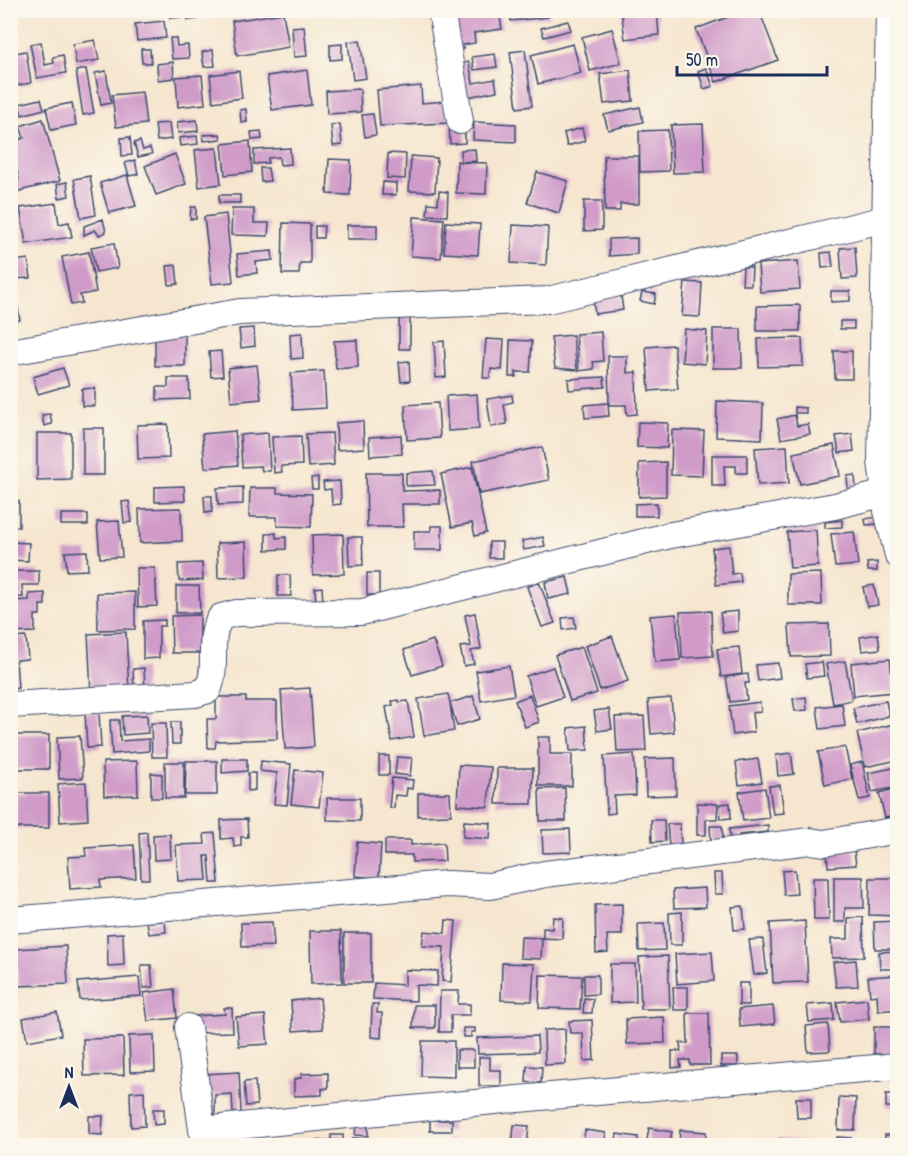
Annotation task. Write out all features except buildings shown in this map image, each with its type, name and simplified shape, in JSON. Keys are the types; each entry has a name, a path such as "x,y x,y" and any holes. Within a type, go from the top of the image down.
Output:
{"street":[{"path":"441,10 460,121"},
{"path":"889,10 892,217 881,461 897,555"},
{"path":"10,352 240,312 548,300 892,217"},
{"path":"10,705 195,694 208,690 213,678 214,627 221,617 236,614 362,612 671,535 835,506 890,505"},
{"path":"10,920 447,884 490,886 545,874 810,841 824,843 897,830"},
{"path":"188,1027 205,1138 383,1111 543,1099 897,1066"}]}
